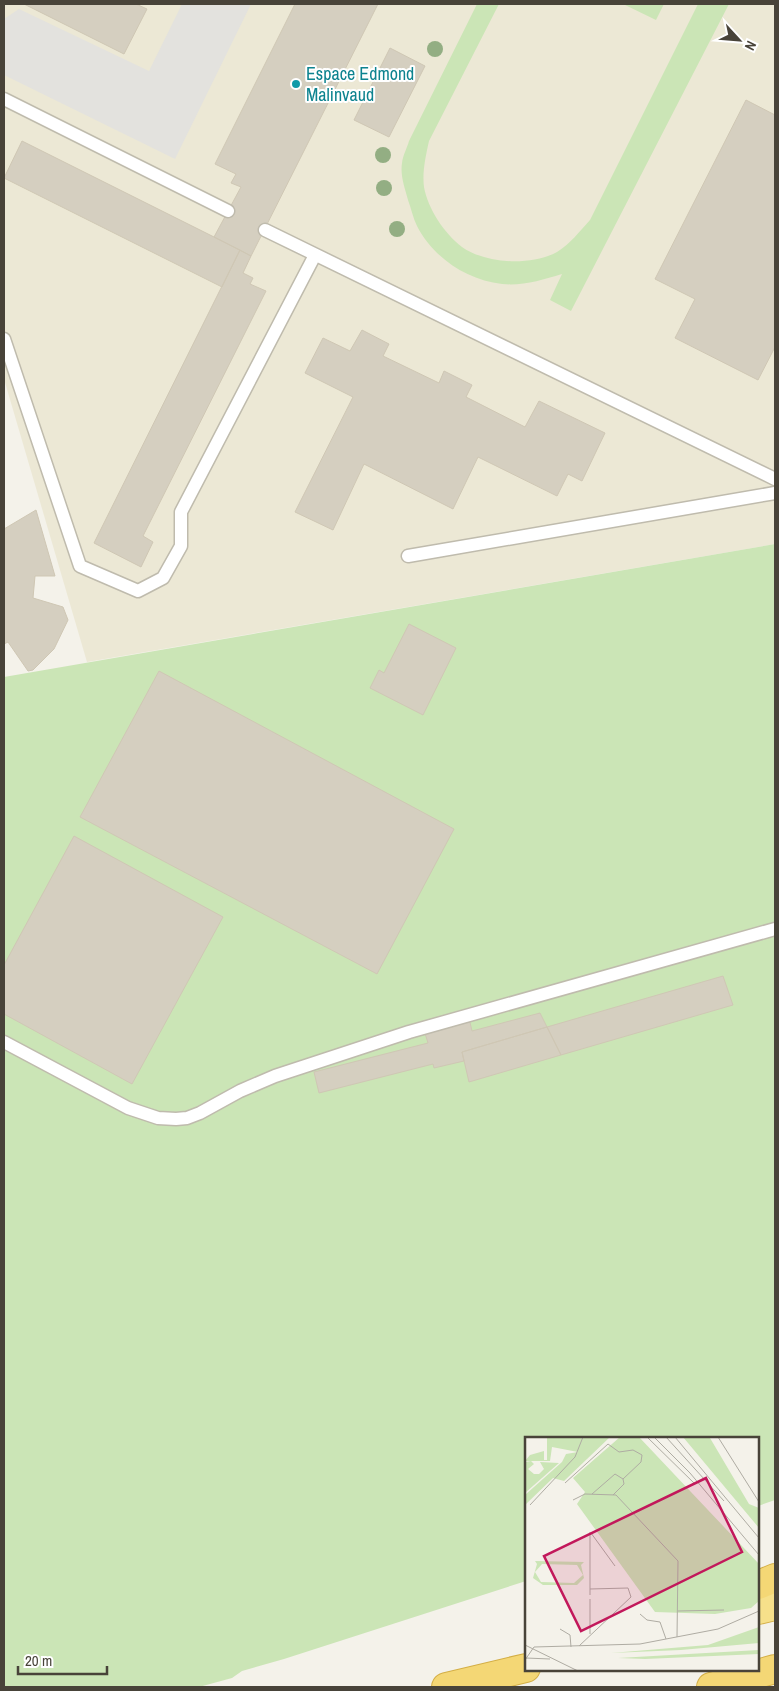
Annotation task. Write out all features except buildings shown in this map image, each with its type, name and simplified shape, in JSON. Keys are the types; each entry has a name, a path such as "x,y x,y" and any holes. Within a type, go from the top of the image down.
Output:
{"highway":[{"path":"759,1585 775,1578"},
{"path":"759,1610 775,1606"},
{"path":"446,1687 525,1668"},
{"path":"711,1687 775,1669"}],"lane":[{"path":"4,99 228,211"},
{"path":"265,230 775,480"},
{"path":"4,339 80,566 138,592 163,578 180,546 181,512 315,255"},
{"path":"408,556 775,493"},
{"path":"4,1042 128,1108 158,1118 187,1118 214,1106 240,1090 275,1076 409,1032 775,930"}],"shaded area":[{"path":"4,4 775,4 775,544 87,662 4,379"},
{"path":"182,4 251,4 175,159 4,75 4,19 19,9 149,71"}],"green space":[{"path":"477,4 499,4 429,141 424,170 424,187 429,204 443,228 462,247 483,257 496,260 522,261 546,257 562,249 590,220 698,4 729,4 571,311 550,300 562,274 525,283 502,284 476,278 452,265 432,248 424,237 416,223 408,200 402,173 404,154"},
{"path":"623,4 664,4 656,20"},
{"path":"775,544 775,1500 759,1506 759,1437 525,1437 525,1581 242,1671 232,1678 199,1687 4,1687 4,677"}],"place":[{"name":"Espace Edmond Malinvaud","path":"296,84"}]}
